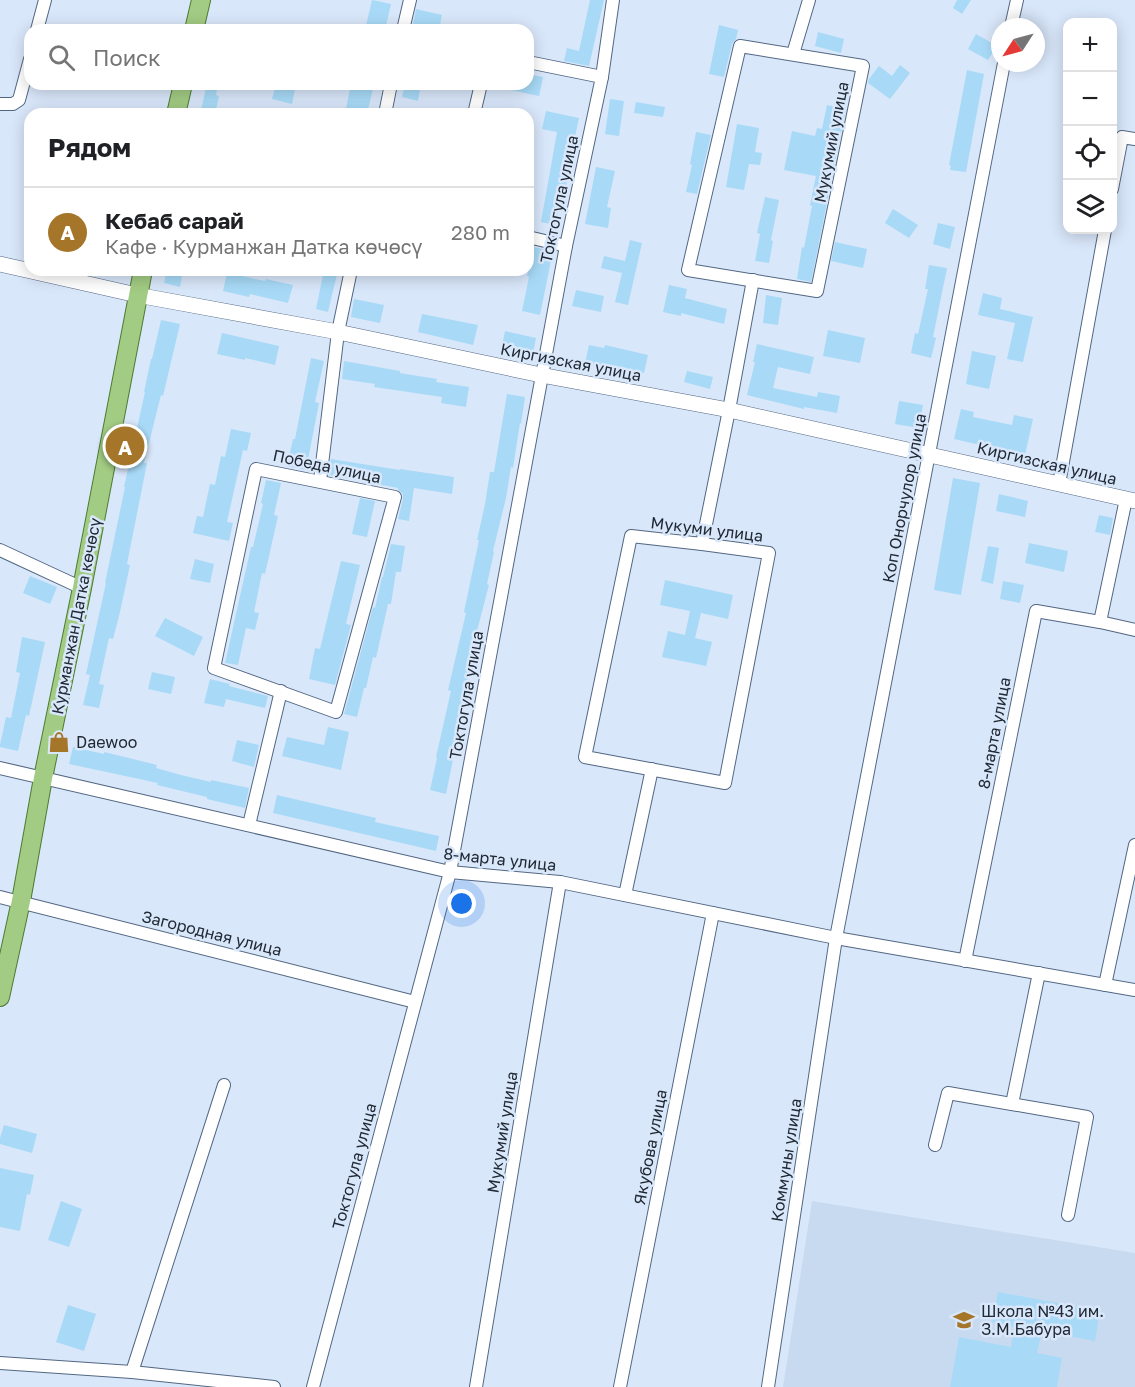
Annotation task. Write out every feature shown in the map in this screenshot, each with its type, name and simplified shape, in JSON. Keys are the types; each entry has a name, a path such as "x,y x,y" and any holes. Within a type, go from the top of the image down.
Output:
{"main road":[{"path":"195,24 201,0"},
{"path":"177,108 182,90"},
{"name":"Курманжан Датка көчөсү","path":"0,997 21,901 142,276"}],"street":[{"path":"39,24 45,0"},
{"path":"404,24 410,0"},
{"name":"Токтогула улица","path":"312,1387 450,872 541,375 602,77 613,0"},
{"path":"793,54 809,0"},
{"path":"1013,18 1017,0"},
{"name":"Мукумий улица","path":"740,46 793,54 863,66 818,291 688,270 740,46"},
{"path":"534,63 602,77"},
{"name":"Коп Онорчулор улица","path":"836,939 1003,72"},
{"path":"6,104 19,100 24,81"},
{"path":"386,108 390,90"},
{"path":"475,108 480,90"},
{"path":"1115,180 1122,137 1135,139"},
{"path":"1059,484 1104,234"},
{"path":"534,238 566,246"},
{"name":"Киргизская улица","path":"0,264 24,269"},
{"name":"Киргизская улица","path":"53,276 137,295 338,332 541,375 729,410 1130,500"},
{"path":"320,481 338,332 350,276"},
{"path":"702,543 753,280"},
{"name":"Победа улица","path":"256,469 320,481 395,497 336,712 214,668 256,469"},
{"path":"1100,622 1130,500"},
{"name":"Мукуми улица","path":"631,536 769,553 725,783 652,769 585,757 631,536"},
{"path":"0,550 82,588"},
{"name":"8-марта улица","path":"965,960 1036,611 1135,630"},
{"path":"249,825 281,691"},
{"name":"8-марта улица","path":"0,768 450,872 560,882 836,939 1135,990"},
{"path":"625,895 652,769"},
{"path":"1105,985 1135,844"},
{"name":"Мукумий улица","path":"476,1387 560,882"},
{"name":"Загородная улица","path":"0,897 415,1002"},
{"name":"Якубова улица","path":"620,1387 713,913"},
{"name":"Коммуны улица","path":"768,1387 836,939"},
{"path":"1012,1104 1039,973"},
{"path":"132,1372 224,1085"},
{"path":"935,1145 948,1093 1087,1117 1068,1215"},
{"path":"0,1363 132,1372 273,1387"}],"shaded area":[{"name":"Школа №43 им. З.М.Бабура","path":"812,1201 1135,1253 1135,1387 783,1387"}],"building":[{"path":"372,0 391,4 386,24 366,24"},
{"path":"590,0 604,0 589,66 564,61 567,48 579,51"},
{"path":"957,0 971,0 962,14 953,8"},
{"path":"416,9 442,15 440,24 413,24"},
{"path":"719,25 738,30 724,77 709,74"},
{"path":"818,32 844,39 841,53 815,46"},
{"path":"976,34 991,43 991,55 988,60 968,49"},
{"path":"900,65 910,73 890,99 868,83 879,66 892,76"},
{"path":"967,70 984,74 966,172 950,170 949,165"},
{"path":"534,75 543,77 539,96 510,90 534,90"},
{"path":"206,90 217,90 216,95 219,96 216,108 201,108"},
{"path":"274,90 295,90 292,104 272,99"},
{"path":"350,90 373,90 368,108 346,108"},
{"path":"404,90 420,90 418,101 402,97"},
{"path":"610,99 624,101 619,136 605,134"},
{"path":"636,102 665,107 663,117 634,113"},
{"path":"827,105 846,109 811,282 797,279 816,176 784,170 792,131 815,136 817,128 822,129"},
{"path":"546,111 579,118 564,195 562,194 555,225 541,222 557,132 542,129"},
{"path":"737,124 759,128 755,152 762,153 760,165 749,164 744,190 726,187"},
{"path":"696,132 711,135 697,194 686,192"},
{"path":"596,167 615,171 607,207 611,208 608,228 585,224"},
{"path":"765,197 779,200 769,263 755,261 760,234 757,233"},
{"path":"893,209 918,225 909,238 885,223"},
{"path":"938,223 955,227 950,249 933,244"},
{"path":"630,240 642,243 628,305 615,302 622,273 601,268 604,256 625,261"},
{"path":"835,242 867,249 863,268 831,261"},
{"path":"534,247 553,251 540,315 522,311 529,277 527,276 534,276"},
{"path":"929,265 947,268 931,358 911,353 915,333 918,334 928,289 925,289"},
{"path":"166,276 182,276 180,287 164,283"},
{"path":"226,276 241,276 265,281 266,279 293,285 288,303 250,294 249,297 223,291"},
{"path":"323,276 337,276 328,312 316,309"},
{"path":"669,285 687,289 685,298 727,309 724,324 681,313 681,316 663,312"},
{"path":"576,290 604,296 601,312 572,306"},
{"path":"983,293 1002,298 1000,309 1033,317 1023,362 1007,359 1015,323 978,315"},
{"path":"766,295 782,298 778,325 763,323"},
{"path":"354,299 384,305 380,323 351,317"},
{"path":"422,314 478,325 473,345 418,332"},
{"path":"161,320 180,324 144,463 147,463 127,564 130,565 113,639 109,638 99,684 104,685 99,708 83,705 90,675 86,674"},
{"path":"828,330 865,338 860,363 823,356"},
{"path":"505,331 536,338 533,353 502,346"},
{"path":"222,333 279,346 275,365 217,354"},
{"path":"757,344 814,357 810,374 778,367 773,388 817,397 818,392 840,396 837,413 804,407 804,409 747,395"},
{"path":"589,345 604,348 605,345 648,355 644,373 611,365 610,368 585,363"},
{"path":"972,351 996,356 989,389 966,384"},
{"path":"311,358 324,361 315,402 319,403 306,470 287,466 293,439 295,439"},
{"path":"344,361 437,379 436,382 469,387 466,407 441,403 442,397 374,387 375,384 342,379"},
{"path":"687,371 713,377 710,389 684,382"},
{"path":"507,394 525,397 521,424 493,551 487,584 489,585 472,650 474,651 446,794 430,790 451,691 448,690 466,613 464,612 490,472 494,472"},
{"path":"899,401 923,405 919,428 895,424"},
{"path":"961,409 974,412 973,417 1012,425 1014,415 1033,419 1025,455 954,439"},
{"path":"231,429 251,433 247,451 243,450 227,522 233,523 229,541 193,533 197,516 203,517 210,484 215,485 221,456 225,457"},
{"path":"331,459 454,477 452,494 414,488 409,521 398,519 403,494 398,488 329,475"},
{"path":"953,478 980,483 961,595 934,590"},
{"path":"266,480 281,483 274,515 278,516 254,612 259,613 255,630 246,628 238,665 225,663 263,504 261,503"},
{"path":"999,494 1028,501 1025,517 996,511"},
{"path":"360,498 375,501 367,537 352,534"},
{"path":"1099,515 1113,518 1110,535 1095,532"},
{"path":"1029,543 1068,551 1064,572 1025,563"},
{"path":"391,544 405,546 401,572 396,572 391,604 388,604 376,658 373,657 357,717 344,714 373,607 375,608"},
{"path":"988,546 999,548 993,584 981,581"},
{"path":"195,559 214,564 210,583 190,579"},
{"path":"341,561 360,565 346,624 351,625 335,685 309,679 315,648 320,649"},
{"path":"30,576 57,587 50,604 23,593"},
{"path":"665,580 733,595 728,619 701,613 695,638 712,642 706,666 662,657 668,631 685,635 690,611 660,605"},
{"path":"1003,581 1024,585 1020,603 1000,599"},
{"path":"165,618 203,637 194,656 155,636"},
{"path":"22,637 45,642 29,716 26,715 18,751 0,747 0,745 6,717 11,718 20,673 16,672"},
{"path":"152,672 175,677 171,694 148,689"},
{"path":"210,679 268,696 265,708 226,699 224,707 204,703"},
{"path":"328,727 349,732 341,770 282,756 287,737 324,745"},
{"path":"237,740 259,745 254,767 232,761"},
{"path":"73,747 157,765 156,768 211,782 211,780 249,788 245,808 157,785 158,783 69,764"},
{"path":"277,795 376,818 375,822 439,836 436,851 273,813"},
{"path":"4,1125 37,1134 32,1153 0,1144"},
{"path":"0,1168 34,1175 30,1195 27,1194 20,1231 0,1227"},
{"path":"61,1201 82,1209 69,1247 48,1240"},
{"path":"998,1292 1100,1311 1095,1341 1042,1331 1037,1353 1062,1358 1057,1387 950,1387 959,1337 1011,1347 1014,1327 992,1322"},
{"path":"68,1305 96,1314 84,1351 56,1342"}],"place":[{"name":"Кебаб сарай","path":"125,446"},
{"name":"Daewoo","path":"59,742"},
{"name":"Школа №43 им. З.М.Бабура","path":"964,1320"}]}
